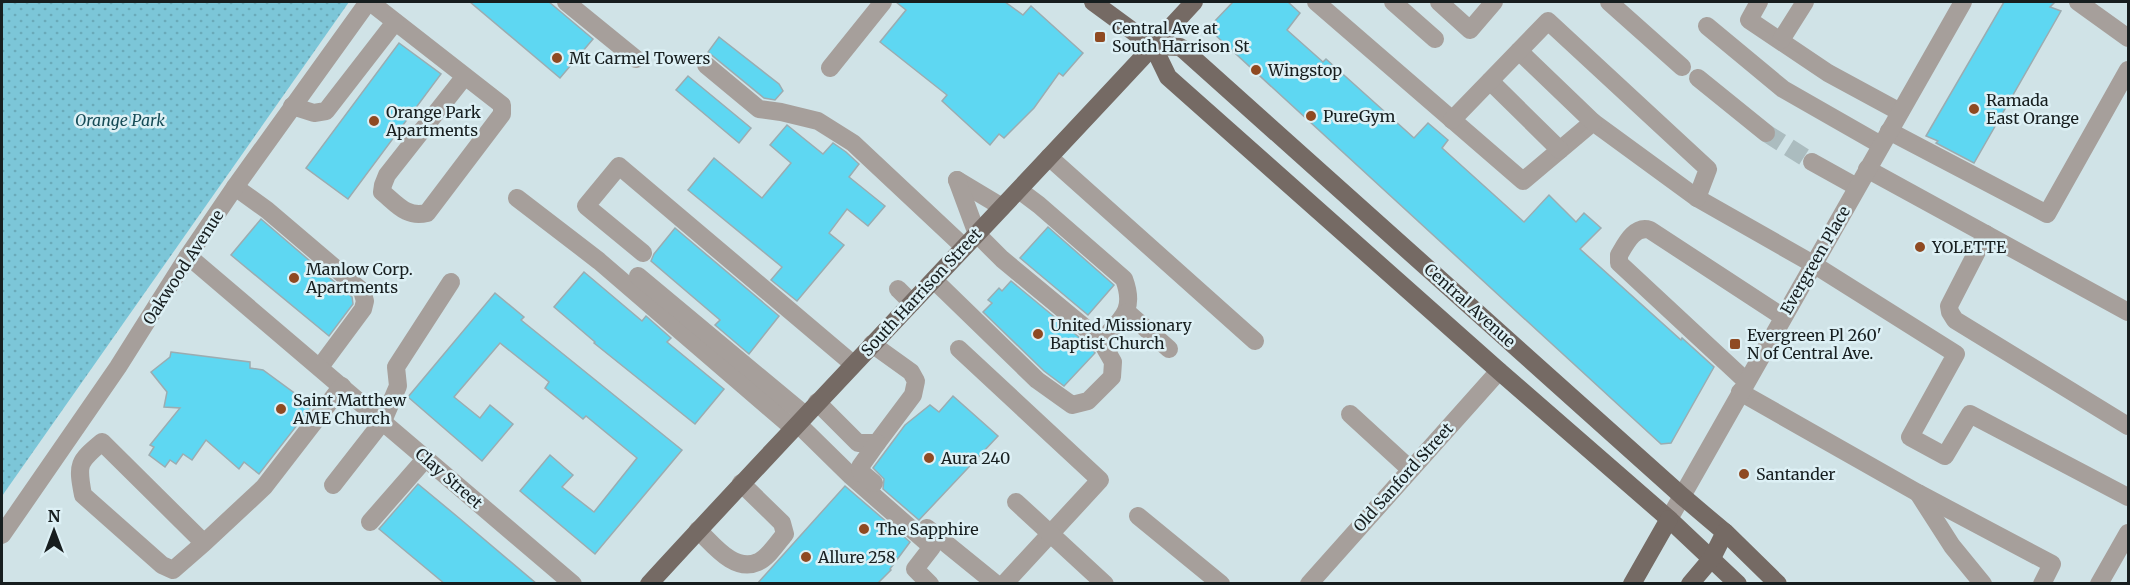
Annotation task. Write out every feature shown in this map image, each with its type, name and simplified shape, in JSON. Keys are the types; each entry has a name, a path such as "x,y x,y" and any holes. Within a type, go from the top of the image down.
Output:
{"main road":[{"name":"Central Avenue","path":"1093,2 1153,46 1168,77 1669,519 1738,584"},
{"name":"South Harrison Street","path":"649,584 741,483 1194,2"},
{"name":"Central Avenue","path":"1153,46 1180,47 1725,532 1778,584"},
{"path":"1632,584 1669,519"},
{"path":"1690,584 1712,558 1725,532"}],"street":[{"path":"369,2 465,76 502,105 502,114 427,213 417,215 407,213 382,192 382,185 387,175 465,76"},
{"name":"Oakwood Avenue","path":"2,535 118,367 188,256 235,187 369,2"},
{"path":"566,2 636,59"},
{"path":"830,68 883,2"},
{"path":"1316,2 1523,181 1593,122"},
{"path":"1393,2 1435,39"},
{"path":"1439,2 1470,30 1494,2"},
{"path":"1609,2 1682,67"},
{"path":"1759,2 1749,20 1828,73 1900,112"},
{"path":"1781,40 1805,2"},
{"name":"Evergreen Place","path":"1669,519 1963,2"},
{"path":"2078,2 2128,38"},
{"path":"1452,120 1548,21 1708,169 1697,198"},
{"path":"292,106 314,113 326,111 395,22"},
{"path":"1707,26 1783,89 2047,214 2128,70"},
{"path":"1519,51 1593,122 1697,198 1813,264 1956,354 1910,437 1945,456 1970,414 2128,497"},
{"path":"706,65 759,109 818,121 854,143 964,247"},
{"path":"1698,78 1766,132"},
{"path":"1490,81 1560,150"},
{"path":"1049,157 1255,341"},
{"path":"1812,162 1857,187"},
{"path":"643,253 585,206 620,166 862,355 911,372 916,381 913,395 860,466 861,472 954,552 996,584"},
{"path":"1867,169 2128,312"},
{"path":"934,280 1037,380 1072,405 1088,401 1112,377 1113,363 1101,341 1002,259 977,234 957,180 1002,207"},
{"path":"235,187 267,210 362,291 365,302 363,309 320,367"},
{"path":"1019,190 1124,279 1128,296 1127,312 1101,341"},
{"path":"517,198 803,417 858,443 877,442"},
{"path":"1783,317 1650,230 1644,228 1637,230 1619,255 1619,263 1743,387 1918,493 2052,564 2042,584"},
{"path":"1986,234 1949,306 1955,320 2128,426"},
{"name":"Clay Street","path":"188,256 426,458 565,581"},
{"path":"638,276 803,417 851,476 932,547 915,569 930,584"},
{"path":"333,485 383,421 398,386 396,367 451,282"},
{"path":"898,289 912,303"},
{"path":"1127,312 1169,349"},
{"path":"826,326 862,355"},
{"path":"959,349 1100,480 1004,584"},
{"name":"Old Sanford Street","path":"1309,584 1499,371"},
{"path":"102,442 86,456 79,467 83,495 162,565 173,570 264,487 342,386"},
{"path":"1350,414 1410,469"},
{"path":"82,419 102,442 204,543"},
{"path":"370,522 426,458"},
{"path":"698,530 731,561 747,565 759,562 785,534 782,523 741,483"},
{"path":"1918,493 1952,546 1983,584"},
{"path":"1016,502 1105,584"},
{"path":"1138,516 1221,584"},
{"path":"2099,584 2128,533"}],"green space":[{"name":"Orange Park","path":"2,2 349,2 2,496"}],"building":[{"name":"Mt Carmel Towers","path":"470,2 549,2 593,39 560,78"},
{"path":"896,2 1005,2 1023,15 1031,6 1083,53 1063,76 1059,73 1034,108 1004,138 999,134 990,145 942,101 947,95 880,42 906,10"},
{"path":"1233,2 1288,2 1300,13 1287,30 1323,62 1326,59 1414,138 1428,123 1448,140 1442,148 1524,222 1549,195 1576,222 1584,213 1601,228 1580,249 1714,367 1671,443 1661,444 1213,33 1212,24"},
{"name":"Ramada East Orange","path":"2004,2 2055,2 2050,7 2061,11 1974,163 1926,136"},
{"path":"719,37 779,84 783,91 775,100 764,98 708,52"},
{"name":"Orange Park Apartments","path":"399,43 441,74 348,199 306,168"},
{"path":"688,76 751,128 739,143 676,90"},
{"path":"787,125 823,154 833,143 846,152 859,164 849,177 885,206 868,226 847,209 829,233 844,245 797,301 771,280 782,267 688,190 714,158 762,198 791,163 770,145"},
{"name":"Manlow Corp. Apartments","path":"261,219 352,297 353,304 329,336 231,255"},
{"path":"1048,227 1114,285 1088,315 1020,258"},
{"path":"675,228 779,316 749,354 715,325 720,320 651,261"},
{"path":"584,272 642,321 646,316 671,338 667,342 724,389 695,424 594,343 554,307"},
{"name":"United Missionary Baptist Church","path":"1011,281 1092,348 1095,353 1064,386 1044,371 983,312 992,303 988,300 999,288 1002,291"},
{"path":"495,293 524,317 521,320 682,450 595,554 520,491 550,455 573,475 562,487 594,512 637,458 586,416 583,419 545,388 549,382 500,343 454,397 480,418 490,405 513,424 482,461 408,397"},
{"name":"Saint Matthew AME Church","path":"171,352 250,362 250,368 263,370 312,406 259,474 244,462 239,469 206,440 192,460 183,454 176,464 170,460 165,467 149,455 154,447 150,445 180,408 164,407 167,392 151,372 170,357"},
{"name":"Aura 240","path":"953,396 998,436 919,520 883,489 884,479 873,468 905,425 930,405 939,412"},
{"path":"418,484 537,584 445,584 379,529"},
{"path":"845,486 910,542 891,570 877,584 757,584"}],"tunnel":[{"path":"1766,133 1812,162"}],"place":[{"name":"Central Ave at South Harrison St","path":"1100,37"},
{"name":"Mt Carmel Towers","path":"557,58"},
{"name":"Wingstop","path":"1256,70"},
{"name":"Ramada East Orange","path":"1974,109"},
{"name":"PureGym","path":"1311,116"},
{"name":"Orange Park Apartments","path":"374,121"},
{"name":"YOLETTE","path":"1920,247"},
{"name":"Manlow Corp. Apartments","path":"294,278"},
{"name":"United Missionary Baptist Church","path":"1038,334"},
{"name":"Evergreen Pl 260' N of Central Ave.","path":"1735,344"},
{"name":"Saint Matthew AME Church","path":"281,409"},
{"name":"Aura 240","path":"929,458"},
{"name":"Santander","path":"1744,474"},
{"name":"The Sapphire","path":"864,529"},
{"name":"Allure 258","path":"806,557"}]}
